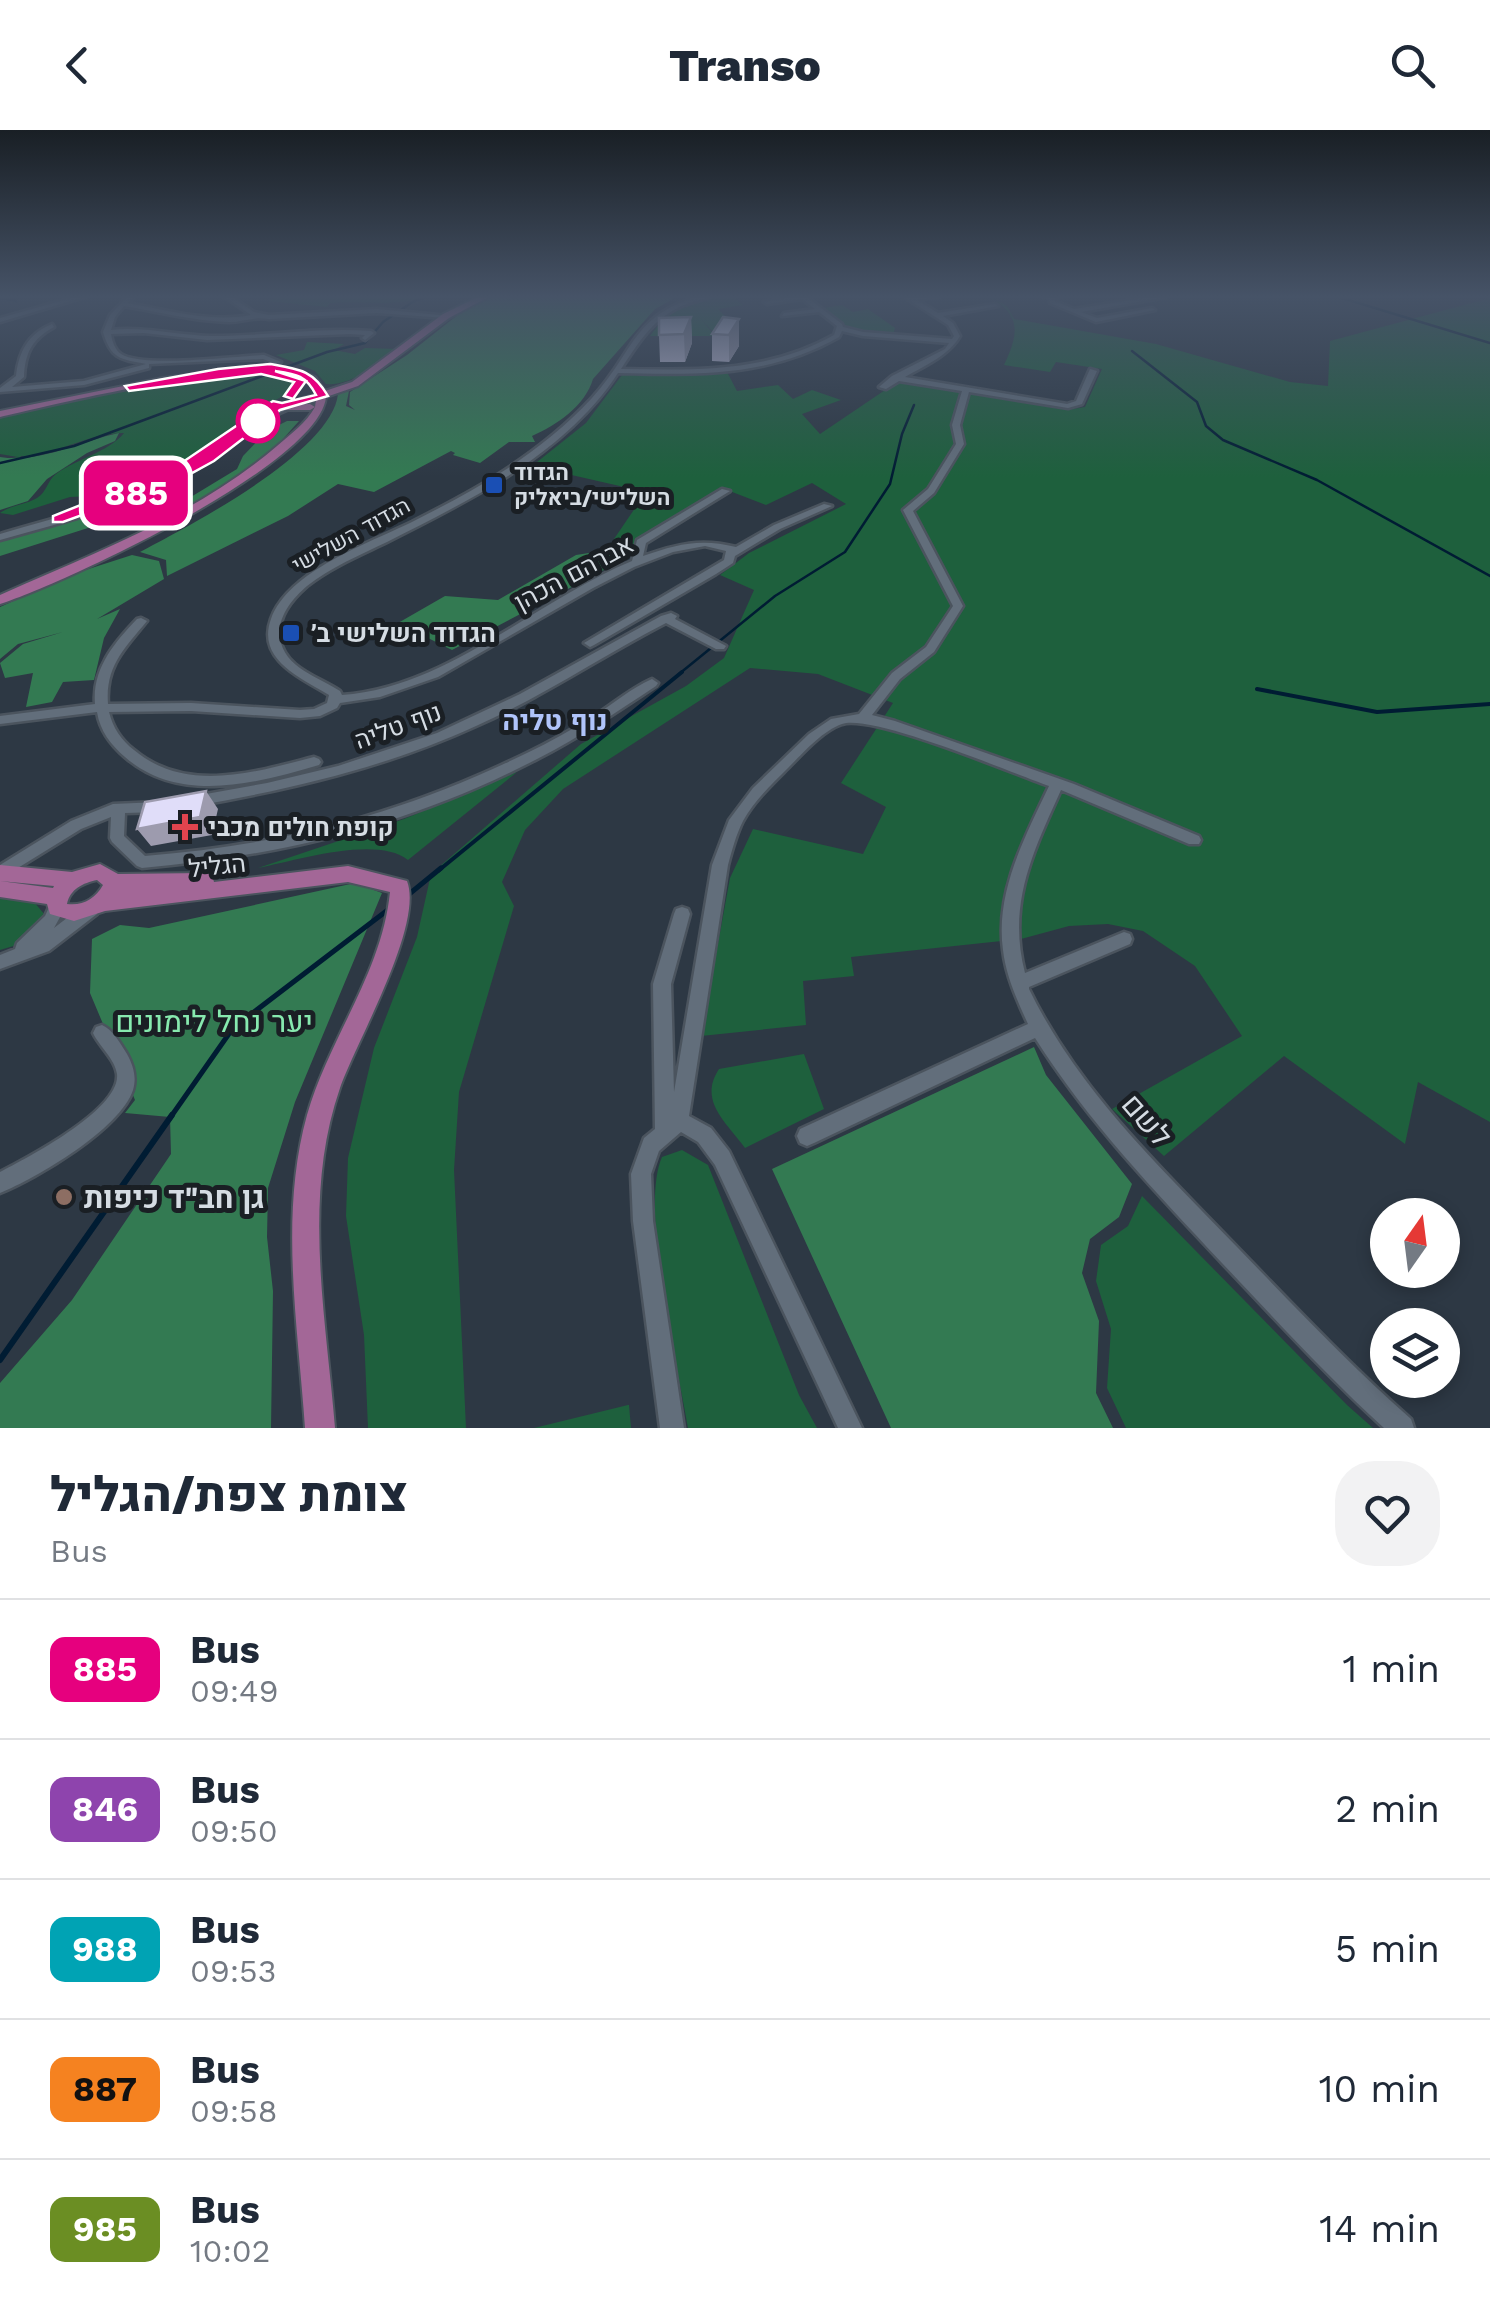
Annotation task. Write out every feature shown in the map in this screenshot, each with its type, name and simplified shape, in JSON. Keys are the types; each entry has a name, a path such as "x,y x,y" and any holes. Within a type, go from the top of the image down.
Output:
{"main road":[{"path":"277,405 355,384 394,356"},
{"path":"0,414 267,365 304,372 316,396"},
{"path":"267,365 301,381 316,396"},
{"path":"0,600 178,520 254,474 297,434 316,396 370,374"},
{"path":"277,405 297,391 301,381"},
{"name":"הגליל","path":"74,880 100,872 114,882 191,883 357,863 389,871 400,887"},
{"path":"0,873 74,880"},
{"name":"הגליל","path":"57,903 66,914 96,906 348,874 400,887"},
{"path":"0,888 57,903 74,880"},
{"path":"96,906 111,892 114,882"},
{"path":"320,1428 307,1220 310,1162 331,1078 395,930 400,887"}],"street":[{"path":"1,390 21,376 22,356"},
{"path":"119,356 152,363 267,365"},
{"name":"הגדוד השלישי","path":"337,699 332,690 297,672 280,653 274,620 286,600 325,569 524,462 583,412 626,356"},
{"path":"615,372 690,371 788,356"},
{"path":"882,387 937,356"},
{"path":"1,390 84,383 128,374 152,363"},
{"path":"895,378 1075,405 1093,371"},
{"path":"864,718 896,676 930,649 958,606 908,510 931,491 960,444 956,425 966,390"},
{"path":"0,537 176,476 209,458 277,405"},
{"path":"637,562 642,542 725,491"},
{"path":"590,643 712,572 732,554 778,527 827,506"},
{"name":"אברהם הכהן","path":"337,699 385,692 444,670 599,579 637,562 693,546 727,546 732,554"},
{"name":"נוף טליה","path":"188,802 312,778 424,743 522,698 668,617 720,646"},
{"path":"141,621 115,650 99,708 103,725 126,752 169,775 224,782 314,762"},
{"path":"118,808 118,838 142,862 198,860 376,822 539,750 652,682"},
{"path":"0,720 99,708 191,707 300,714 325,710 337,699"},
{"path":"672,1428 643,1221 642,1174 651,1145 672,1125 720,866 732,830 771,777 827,726 840,720 864,718 955,745 1194,840"},
{"name":"לשם","path":"1057,784 1013,887 1009,923 1018,982 1040,1026 1083,1092 1140,1160 1284,1312 1402,1428"},
{"path":"0,873 58,834 118,808 170,805"},
{"path":"32,877 33,862 58,834"},
{"path":"5,960 38,936 57,903"},
{"path":"5,960 44,946 96,906"},
{"path":"672,1125 662,984 682,914"},
{"path":"1018,982 1124,939"},
{"path":"806,1136 1040,1026"},
{"path":"0,1183 76,1138 104,1115 124,1090 126,1074 102,1033"},
{"path":"672,1125 695,1126 709,1136 722,1158 850,1428"}],"green space":[{"path":"277,356 389,356 355,378 336,384 326,384 315,371"},
{"path":"406,356 614,356 577,406 532,436 535,442 509,442 480,463 451,451 374,492 338,484 288,516 167,576 166,560 140,552 223,506 286,463 330,416 338,394 349,391 346,406 355,410 349,405 350,392"},
{"path":"1008,356 1197,356 1290,382 1328,386 1329,356 1490,356 1490,1122 1418,1082 1405,1144 1284,1056 1164,1156 1112,1109 1242,1036 1195,966 1143,931 1108,924 1069,926 1021,939 851,957 854,976 803,981 806,1025 701,1036 730,878 753,829 863,854 886,807 841,783 893,703 818,674 750,668 563,789 525,830 502,882 514,906 459,1092 454,1170 466,1428 368,1428 364,1335 346,1216 348,1158 374,1048 417,937 431,874 581,744 686,686 724,658 754,590 720,575 749,553 846,504 812,483 766,505 727,490 635,545 614,539 646,492 532,466 586,423 622,375 727,372 737,391 778,385 793,399 812,390 841,400 802,414 820,434 897,382 1067,410 1085,407 1102,369 1056,362 1050,372 1004,365"},
{"path":"239,374 277,374 298,382 289,393 252,412 185,462 79,508 92,496 70,497 13,515 0,513 37,498 56,474 110,445 124,433 20,456 36,466 0,460 18,457 0,454 0,417 100,395"},
{"path":"287,421 299,421 257,468 188,508 137,525 88,528 0,556 0,542 132,501 162,509 176,506 237,469 243,456 267,431"},
{"path":"119,433 115,441 87,453 47,479 28,501 0,510 0,457 45,455"},
{"path":"608,550 626,553 619,562 452,650 398,623 445,596 498,600 576,555"},
{"path":"132,555 159,561 164,579 97,619 120,609 104,638 94,680 63,682 52,702 26,707 33,673 5,678 0,663 23,644 63,632 18,644 0,659 0,607 73,574"},
{"path":"517,772 408,860 394,853 356,850 258,868 404,819"},
{"name":"יער נחל לימונים","path":"355,883 382,893 295,1102 268,1188 267,1237 273,1291 271,1428 0,1428 0,1383 72,1300 171,1154 170,1117 125,1113 135,1100 90,993 92,939 120,925 149,928"},
{"path":"0,897 34,902 45,915 20,944 0,950"},
{"path":"1034,1047 1046,1075 1132,1184 1119,1217 1090,1239 1082,1273 1099,1321 1096,1393 1113,1428 891,1428 772,1169"},
{"path":"804,1054 824,1109 745,1148 713,1101 713,1081 719,1069"},
{"path":"682,1150 708,1165 799,1395 817,1428 688,1428 657,1250 655,1213 662,1157"},
{"path":"1142,1196 1373,1428 1126,1428 1107,1388 1111,1329 1096,1281 1101,1245 1128,1226"},
{"path":"628,1405 631,1428 534,1428"}],"building":[{"path":"206,791 200,817 137,829 145,802"}],"waterway":[{"path":"0,463 74,446 317,356"},
{"path":"1138,356 1197,402 1206,426 1223,440 1317,480 1490,576"},
{"path":"679,674 775,596 845,552 890,484 902,434 914,405"},
{"path":"438,871 682,672"},
{"path":"1257,689 1377,712 1490,704"},
{"path":"408,895 441,868"},
{"path":"170,1118 233,1028 389,909"},
{"path":"0,1360 172,1115"}],"bus line":[{"name":"885","path":"277,403 178,471 58,519 176,476 236,440 276,407 323,396 304,372 270,368 218,372 129,388 262,371 301,381 297,391 289,396"}],"place":[{"name":"הגדוד השלישי/ביאליק","path":"494,485"},
{"name":"הגדוד השלישי ב׳","path":"291,633"},
{"name":"קופת חולים מכבי","path":"185,827"},
{"name":"גן חב\"ד כיפות","path":"64,1197"}],"district":[{"name":"נוף טליה","path":"555,720"}]}
